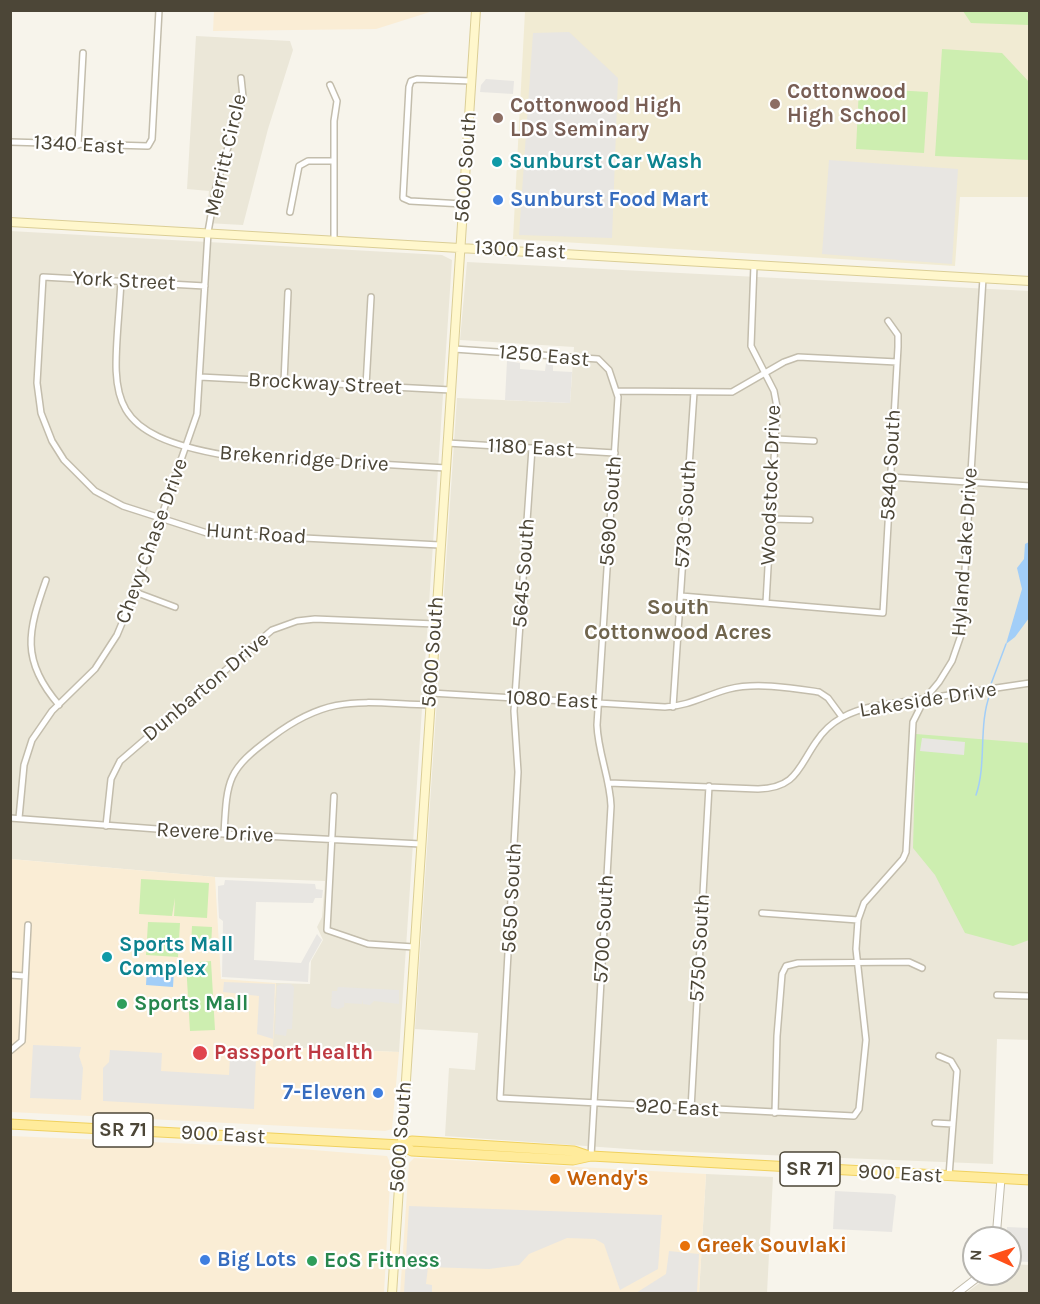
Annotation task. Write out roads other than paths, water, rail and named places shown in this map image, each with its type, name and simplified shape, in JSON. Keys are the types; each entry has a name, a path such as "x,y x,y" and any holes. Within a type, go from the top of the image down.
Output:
{"main road":[{"name":"5600 South","path":"392,1293 476,10"},
{"name":"1300 East","path":"10,222 1029,281"},
{"name":"900 East","path":"10,1124 400,1145 412,1151 422,1152 573,1160 591,1156 1029,1180"}],"street":[{"name":"1340 East","path":"10,142 148,146 152,139 159,10"},
{"path":"78,145 83,53"},
{"name":"Merritt Circle","path":"208,232 216,187 243,97 241,78"},
{"path":"463,204 410,201 403,198 411,81 417,79 471,81"},
{"path":"330,85 337,101 334,121 334,239"},
{"path":"290,213 299,166 308,160 334,161"},
{"name":"Chevy Chase Drive","path":"19,818 22,774 28,748 41,725 86,680 103,658 124,622 197,414 208,232"},
{"name":"Woodstock Drive","path":"754,265 751,346 776,400 776,440 766,603"},
{"name":"York Street","path":"43,277 205,286"},
{"name":"Hunt Road","path":"43,277 38,383 42,413 52,441 71,469 95,491 123,506 212,533 440,545"},
{"name":"Hyland Lake Drive","path":"854,1116 859,1109 861,1099 866,1040 858,962 858,920 864,903 903,860 906,852 913,722 924,700 948,667 961,635 983,278"},
{"name":"Brekenridge Drive","path":"121,281 116,381 120,400 129,416 144,429 186,445 234,457 446,468"},
{"path":"284,382 288,292"},
{"path":"366,386 371,297"},
{"name":"5840 South","path":"766,603 883,612 898,334 888,321"},
{"name":"1250 East","path":"454,348 598,359 609,370 616,391"},
{"path":"616,391 732,392 784,362 798,357 897,362"},
{"name":"Brockway Street","path":"200,377 451,390"},
{"name":"5690 South","path":"598,703 618,404 616,391"},
{"name":"5730 South","path":"673,707 694,392"},
{"path":"776,440 814,441"},
{"name":"1180 East","path":"447,443 615,453"},
{"name":"5645 South","path":"515,698 532,448"},
{"path":"890,477 1029,486"},
{"path":"771,519 810,520"},
{"path":"46,579 31,626 30,650 41,682 59,705"},
{"path":"135,592 175,607"},
{"path":"681,596 766,603"},
{"name":"Dunbarton Drive","path":"106,826 111,779 120,761 272,630 306,619 435,624"},
{"name":"Lakeside Drive","path":"609,783 766,789 786,783 801,768 816,741 842,717 869,707 1029,683"},
{"name":"1080 East","path":"431,693 673,707 699,701 730,688 751,686 819,692 828,698 842,717"},
{"name":"5650 South","path":"500,1098 518,772 514,721 515,698"},
{"path":"224,834 227,792 235,770 247,756 294,720 316,709 341,703 430,705"},
{"name":"5700 South","path":"591,1156 611,806 609,783 597,738 598,703"},
{"name":"5750 South","path":"691,1109 709,786"},
{"path":"334,796 327,930 368,944 414,947"},
{"name":"Revere Drive","path":"10,818 224,834 421,844"},
{"path":"762,913 858,920"},
{"path":"10,1051 22,1041 28,925"},
{"path":"775,1113 777,1036 784,968 791,963 909,962 922,968"},
{"path":"10,975 25,976"},
{"path":"997,995 1029,996"},
{"path":"939,1056 951,1061 957,1071 949,1176"},
{"name":"920 East","path":"500,1098 854,1116"},
{"path":"935,1123 953,1124"},
{"path":"997,1226 1001,1179"}],"water":[{"path":"1029,542 1029,618 1015,637 1006,644 1022,589 1017,568 1024,559 1025,544"},
{"path":"147,967 174,969 173,987 146,985"}],"waterway":[{"path":"991,684 1006,644"},
{"path":"976,795 981,770 984,719 990,694"}],"place":[{"name":"Cottonwood High School","path":"775,104"},
{"name":"Cottonwood High LDS Seminary","path":"498,118"},
{"name":"Sunburst Car Wash","path":"497,162"},
{"name":"Sunburst Food Mart","path":"498,200"},
{"name":"Sports Mall Complex","path":"107,957"},
{"name":"Sports Mall","path":"122,1004"},
{"name":"Passport Health","path":"200,1053"},
{"name":"7-Eleven","path":"378,1093"},
{"name":"Wendy's","path":"555,1179"},
{"name":"Greek Souvlaki","path":"685,1246"},
{"name":"Big Lots","path":"205,1260"},
{"name":"EoS Fitness","path":"312,1261"}],"district":[{"name":"South Cottonwood Acres","path":"678,620"}]}
